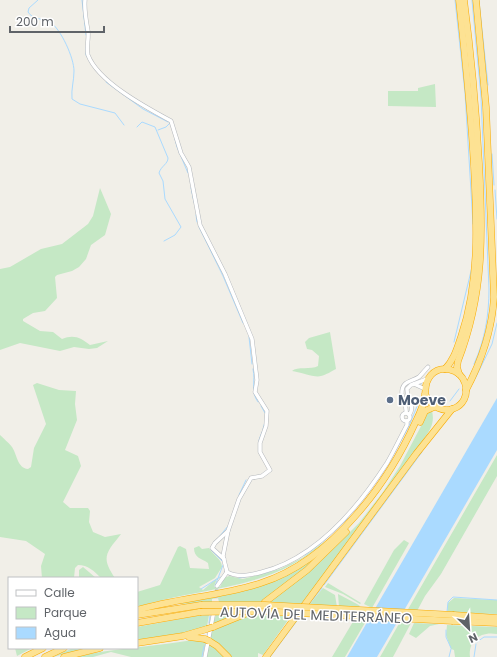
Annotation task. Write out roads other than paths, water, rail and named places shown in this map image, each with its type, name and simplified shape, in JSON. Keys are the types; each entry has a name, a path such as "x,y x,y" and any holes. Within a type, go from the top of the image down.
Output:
{"highway":[{"path":"138,610 161,602 226,591 262,582 279,576 312,557 342,531 385,477 416,420 428,379 432,374 445,369 452,362 468,314 475,278 477,245 473,147 459,0"},
{"path":"464,0 478,145 482,243 476,301 471,324 457,367 466,390"},
{"path":"266,657 434,431 452,409 462,403 466,390 487,343 492,321 494,297 486,114 476,0"},
{"path":"445,369 470,378 474,373"},
{"path":"425,392 437,408 441,417 434,431"},
{"path":"265,602 307,570 349,529 389,477 408,446 425,411 437,408 452,409"},
{"name":"AUTOVÍA DEL MEDITERRÁNEO","path":"138,614 200,608 265,605 453,618 497,623"},
{"name":"AUTOVÍA DEL MEDITERRÁNEO","path":"138,623 200,608"},
{"path":"166,639 210,628 245,614"},
{"name":"AUTOVÍA DEL MEDITERRÁNEO","path":"453,618 497,618"},
{"path":"138,643 192,637 207,640 217,646 228,657"},
{"path":"26,657 41,649"},
{"path":"45,657 62,649"},
{"path":"64,657 96,649"}],"street":[{"path":"85,0 89,38 88,54 96,67 106,79 122,92 152,111 172,121 180,153 189,167 200,225 225,274 252,339 257,380 255,392 267,411 266,426 260,443 260,452 270,470 262,476 251,478 239,499 228,531 224,559 227,572 217,586"},
{"path":"227,572 243,576 280,566 307,551 322,540 341,522 387,463 407,425 409,418 402,393 404,386 408,381 418,377 428,368"},
{"path":"407,421 402,417 407,414 412,405 407,389 413,384 428,379"},
{"path":"413,384 419,385 425,392"},
{"path":"224,559 212,548 215,543 228,531"},
{"path":"205,657 216,598"}],"water":[{"path":"497,398 497,450 377,657 347,657"}],"waterway":[{"path":"38,0 29,8 28,12 35,18 50,22 66,44 72,59 74,71 72,99 80,104 115,113 124,125"},
{"path":"82,0 86,35"},
{"path":"455,0 465,93 473,224"},
{"path":"472,0 481,97 489,289 486,327 474,364"},
{"path":"479,1 488,85"},
{"path":"86,47 86,55 90,62"},
{"path":"106,82 143,109 168,122"},
{"path":"137,127 142,122 155,127 168,158 167,162 159,173 163,181 165,199 181,227 175,235 164,241"},
{"path":"158,130 166,127 170,123"},
{"path":"175,139 188,173"},
{"path":"492,154 494,185"},
{"path":"191,188 194,202"},
{"path":"495,190 497,219"},
{"path":"196,215 197,222"},
{"path":"199,227 223,276 243,323"},
{"path":"454,342 472,267"},
{"path":"475,379 492,344 497,323"},
{"path":"249,337 252,364"},
{"path":"253,369 254,394 258,402"},
{"path":"450,401 459,389"},
{"path":"392,457 409,426 418,404"},
{"path":"261,406 265,413"},
{"path":"263,429 265,422"},
{"path":"259,440 262,432"},
{"path":"324,585 422,452"},
{"path":"239,495 246,480"},
{"path":"305,555 321,543 348,518"},
{"path":"211,547 228,526"},
{"path":"211,550 223,562"},
{"path":"285,565 300,557"},
{"path":"215,586 223,565"},
{"path":"265,573 279,568"},
{"path":"239,578 250,576"},
{"path":"201,589 220,577"},
{"path":"310,603 322,588"},
{"path":"447,612 448,602 453,597 497,600"},
{"path":"209,623 210,616"},
{"path":"270,657 299,618"},
{"path":"446,630 446,637 451,648"},
{"path":"477,642 484,637 497,637"},
{"path":"474,657 476,644"},
{"path":"202,657 204,646"},
{"path":"449,657 451,649"}],"tunnel":[{"path":"216,598 217,586"}],"place":[{"name":"Moeve","path":"390,400"}]}
